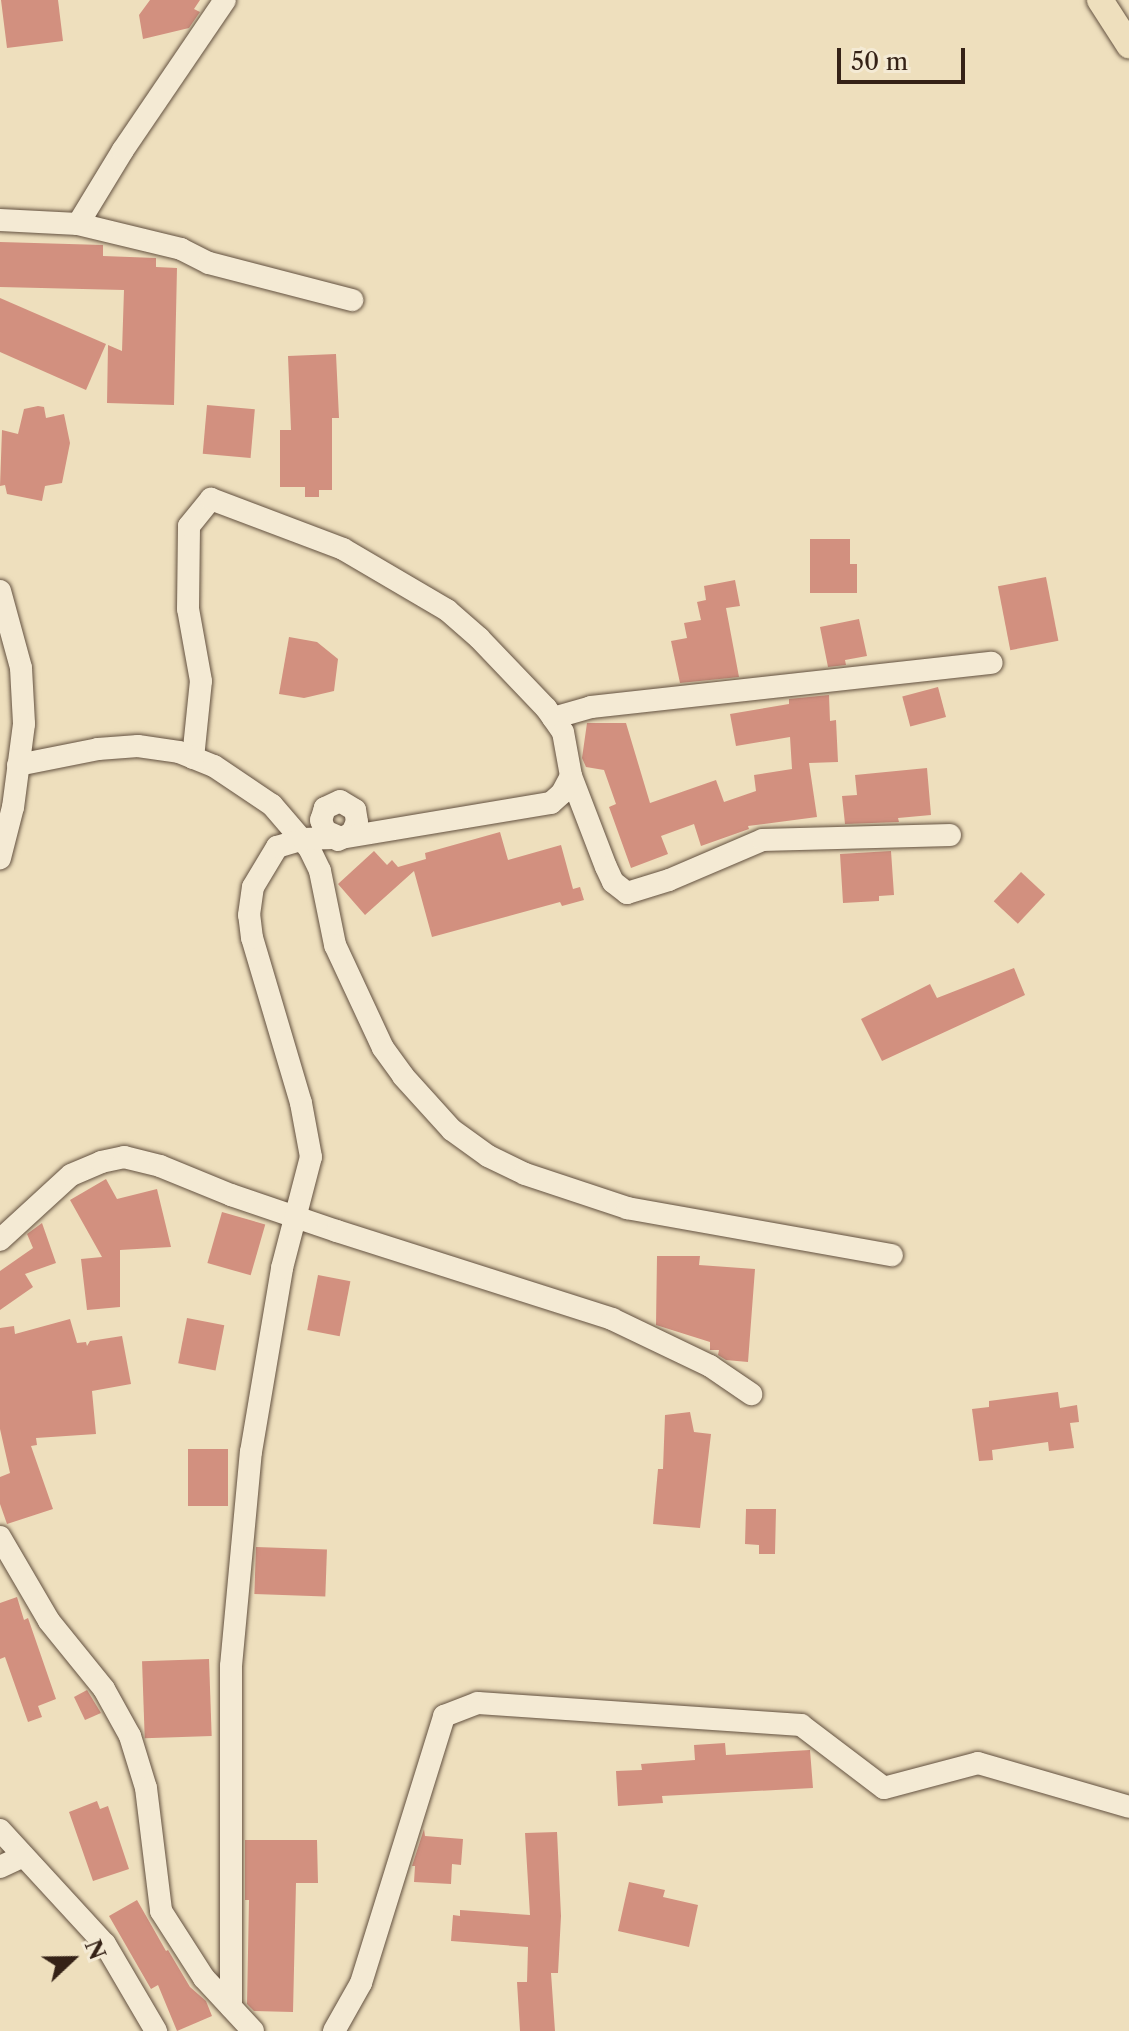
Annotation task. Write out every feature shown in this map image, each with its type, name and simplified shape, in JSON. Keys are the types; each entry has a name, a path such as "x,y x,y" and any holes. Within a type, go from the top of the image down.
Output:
{"main road":[{"path":"1100,0 1129,45"}],"street":[{"path":"78,224 123,150 225,0"},
{"path":"0,220 78,224 181,249 209,263 352,300"},
{"path":"193,758 201,681 188,609 189,526 211,499 343,549 447,610 488,647 563,732 571,776 590,826 613,882 627,893 669,880 763,840 950,835"},
{"path":"0,591 21,668 24,724 0,858"},
{"path":"553,718 591,707 992,663"},
{"path":"18,765 98,749 138,746 193,758 248,786 272,805 303,839 320,871 335,945 383,1048 444,1122 488,1156 525,1174 627,1208 892,1255"},
{"path":"551,803 571,776"},
{"path":"303,839 309,823 334,802 351,806 399,829"},
{"path":"231,2007 231,1666 251,1452 282,1268 307,1181 309,1135 267,993 249,915 253,887 265,862 277,847 303,839 341,838 551,803 567,803 590,826"},
{"path":"272,805 302,814 322,814"},
{"path":"320,871 322,856 341,838 352,833 357,822 351,806"},
{"path":"322,814 325,831 341,838"},
{"path":"0,1240 71,1175 101,1162 124,1157 160,1166 296,1217 612,1319 710,1366 751,1394"},
{"path":"0,1537 49,1621 104,1689 130,1736 146,1788 161,1911 204,1978 253,2031"},
{"path":"334,2031 361,1983 444,1716 478,1703 801,1725 884,1788 978,1763 1129,1807"},
{"path":"0,1830 21,1857 105,1944 156,2031"},
{"path":"0,1867 21,1857"}],"building":[{"path":"1,0 58,0 63,41 7,48"},
{"path":"150,0 200,0 194,9 200,12 189,28 143,39 139,15"},
{"path":"0,242 103,245 103,256 156,258 156,267 177,268 174,405 107,403 108,345 122,351 124,290 0,287"},
{"path":"0,298 106,344 86,390 0,352"},
{"path":"336,354 339,418 332,418 332,490 319,490 319,497 305,497 305,487 280,487 280,430 291,430 288,356"},
{"path":"207,405 255,409 251,458 203,454"},
{"path":"44,407 46,418 64,414 70,443 62,483 45,486 42,501 7,494 5,485 0,486 2,430 18,434 24,409"},
{"path":"810,539 850,539 850,564 857,564 857,593 810,593"},
{"path":"1046,577 1058,641 1010,650 998,586"},
{"path":"735,580 740,606 726,608 739,677 680,683 671,641 687,638 684,623 701,620 697,602 706,600 704,586"},
{"path":"859,619 867,656 845,660 846,665 828,667 820,627"},
{"path":"289,637 317,642 338,659 334,691 304,698 279,694"},
{"path":"938,687 946,717 910,727 902,697"},
{"path":"829,695 830,721 836,720 838,762 809,763 817,817 748,826 749,829 701,846 694,824 661,836 668,854 631,868 609,807 616,804 604,770 586,767 582,758 587,723 626,723 650,803 716,780 724,802 756,791 754,775 792,769 790,737 736,746 730,714 789,704 789,699"},
{"path":"927,768 931,815 898,818 899,822 845,824 842,796 857,795 855,775"},
{"path":"500,832 508,860 561,845 573,889 580,887 584,900 562,906 560,902 432,937 414,871 365,915 338,884 374,851 387,865 392,860 398,867 426,859 425,853"},
{"path":"891,851 894,895 879,896 879,901 843,903 840,854"},
{"path":"1021,872 1045,895 1018,924 994,901"},
{"path":"1014,968 1025,995 882,1061 861,1019 930,984 937,998"},
{"path":"106,1179 117,1199 157,1189 171,1247 120,1250 120,1307 87,1310 81,1259 102,1257 70,1200"},
{"path":"222,1212 265,1224 251,1275 207,1263"},
{"path":"42,1223 56,1263 25,1274 33,1287 0,1310 0,1271 33,1248 27,1234"},
{"path":"657,1256 700,1256 699,1265 755,1269 748,1362 726,1360 718,1355 719,1350 710,1350 710,1342 656,1325"},
{"path":"318,1275 350,1281 340,1336 307,1330"},
{"path":"187,1318 224,1325 216,1370 178,1363"},
{"path":"70,1319 77,1343 86,1342 87,1346 90,1341 122,1336 131,1384 92,1391 96,1434 36,1438 37,1445 31,1446 53,1509 7,1524 0,1504 0,1477 10,1473 0,1429 0,1328 14,1326 15,1334"},
{"path":"1058,1392 1060,1408 1077,1405 1079,1422 1070,1423 1074,1448 1049,1451 1048,1442 992,1450 993,1460 979,1461 972,1409 989,1407 989,1401"},
{"path":"690,1412 694,1432 711,1434 700,1528 653,1524 658,1469 663,1469 665,1415"},
{"path":"188,1449 228,1449 228,1506 188,1506"},
{"path":"746,1509 776,1509 775,1554 759,1554 759,1545 745,1544"},
{"path":"256,1547 327,1549 325,1596 254,1594"},
{"path":"17,1597 24,1620 28,1618 56,1699 38,1706 42,1717 28,1722 5,1657 0,1659 0,1603"},
{"path":"209,1659 212,1736 145,1738 142,1661"},
{"path":"87,1690 101,1713 85,1720 74,1697"},
{"path":"725,1743 726,1755 810,1750 813,1788 662,1796 663,1803 618,1806 616,1771 642,1770 641,1764 695,1760 694,1745"},
{"path":"97,1801 100,1809 108,1806 129,1869 93,1881 69,1812"},
{"path":"424,1829 425,1836 463,1839 461,1865 452,1864 451,1884 414,1882 415,1866 412,1866"},
{"path":"557,1832 561,1916 558,1973 551,1973 555,2031 520,2031 517,1982 527,1982 528,1947 451,1941 453,1915 460,1916 460,1910 530,1915 525,1833"},
{"path":"245,1840 317,1840 318,1883 296,1883 293,2012 254,2011 247,2004 249,1900 245,1900"},
{"path":"629,1882 665,1890 663,1897 698,1905 689,1947 618,1931"},
{"path":"137,1900 166,1951 190,1987 206,2001 212,2016 177,2031 158,1985 151,1989 109,1916"}]}
